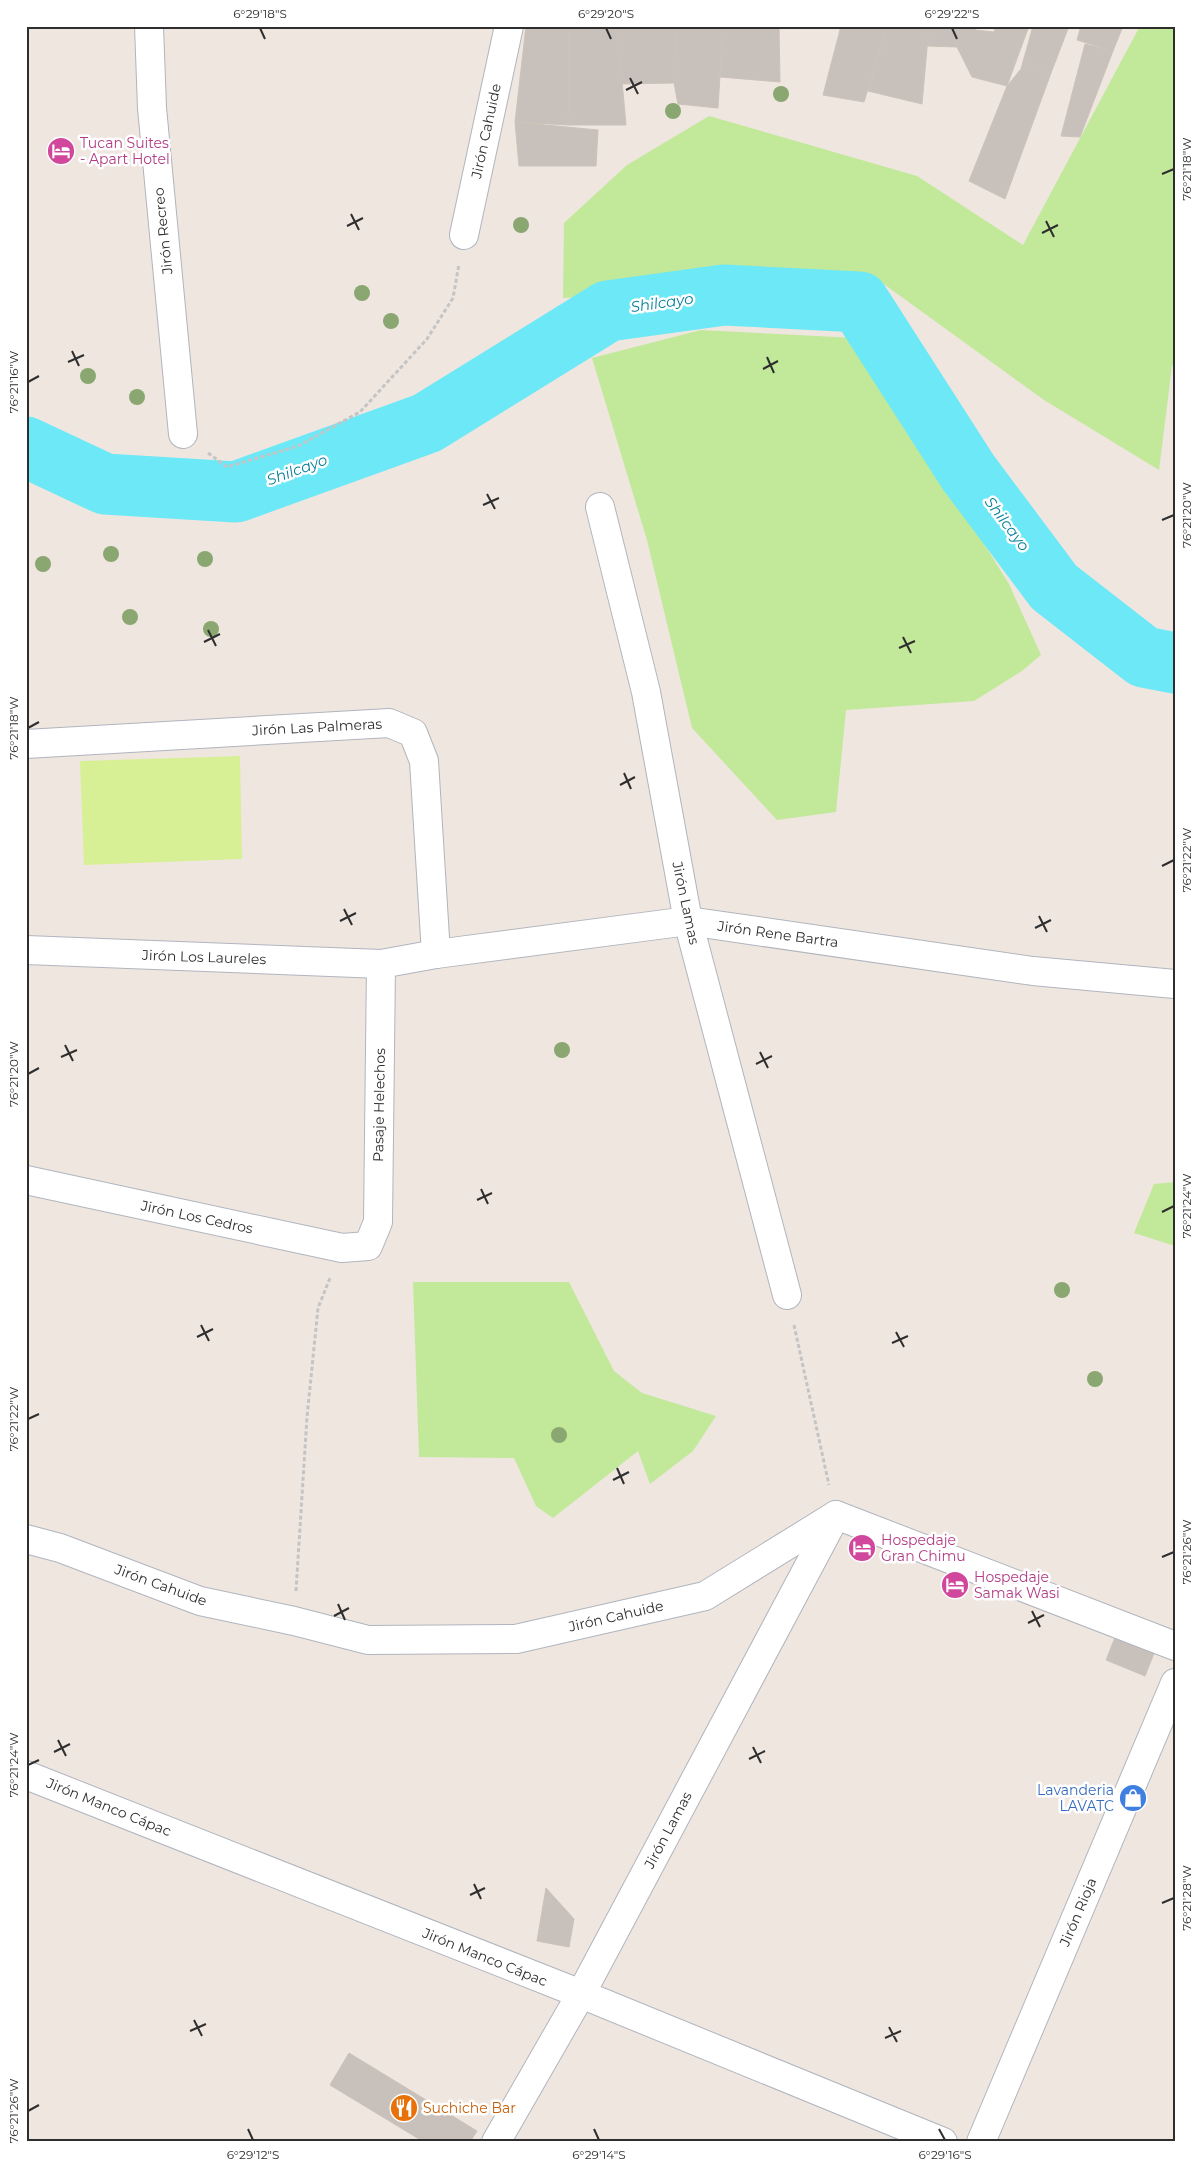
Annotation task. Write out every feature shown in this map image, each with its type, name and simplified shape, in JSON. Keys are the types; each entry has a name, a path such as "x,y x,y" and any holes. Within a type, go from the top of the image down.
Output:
{"street":[{"name":"Jirón Recreo","path":"149,26 152,108 183,434"},
{"name":"Jirón Cahuide","path":"464,235 509,26"},
{"name":"Jirón Lamas","path":"600,508 646,692 688,921 787,1295"},
{"name":"Jirón Las Palmeras","path":"26,744 389,723 413,732 424,761 436,954"},
{"name":"Jirón Rene Bartra","path":"381,964 436,954 688,921 1033,971 1175,984"},
{"name":"Jirón Los Laureles","path":"26,950 381,964"},
{"name":"Pasaje Helechos","path":"355,1247 378,1222 381,964"},
{"name":"Jirón Los Cedros","path":"26,1180 355,1247"},
{"name":"Jirón Cahuide","path":"26,1539 60,1548 200,1601 294,1621 368,1640 516,1639 705,1596 836,1515"},
{"name":"Jirón Lamas","path":"496,2142 580,1994 836,1515"},
{"path":"836,1515 1175,1646"},
{"name":"Jirón Rioja","path":"981,2142 1175,1683"},
{"name":"Jirón Manco Cápac","path":"26,1775 580,1994 943,2142"}],"path":[{"path":"183,434 227,468 298,446 360,412 427,339 452,298 464,235"},
{"path":"294,1621 307,1417 318,1308 355,1247"},
{"path":"787,1295 836,1515"}],"green space":[{"path":"1140,26 1175,26 1175,361 1172,366 1159,470 1044,400 881,282 563,298 564,223 627,165 709,116 917,176 1023,245"},
{"path":"701,330 856,338 1009,584 1041,655 1022,671 974,701 846,710 836,812 777,820 692,728 647,540 592,358"},
{"path":"240,756 242,859 84,865 80,761"},
{"path":"1175,1182 1175,1246 1134,1233 1154,1184"},
{"path":"413,1282 569,1282 614,1371 642,1393 716,1416 693,1451 650,1484 638,1451 553,1518 536,1506 514,1458 419,1457"}],"building":[{"path":"526,26 569,26 568,125 515,122"},
{"path":"569,26 617,26 626,125 568,125"},
{"path":"617,26 676,26 674,83 622,84"},
{"path":"676,26 723,26 718,108 678,104 674,83"},
{"path":"723,26 779,26 780,82 720,77"},
{"path":"841,26 887,26 864,102 823,95"},
{"path":"887,26 929,26 922,104 868,91"},
{"path":"929,26 976,26 975,30 994,32 996,26 1029,26 1007,86 972,77 957,47 927,46"},
{"path":"1033,26 1069,26 1051,73 1021,69"},
{"path":"1081,26 1123,26 1113,51 1077,40"},
{"path":"1085,44 1113,51 1080,137 1061,136"},
{"path":"1021,69 1051,73 1005,199 969,181 1007,86"},
{"path":"515,122 598,130 596,166 519,166"},
{"path":"1120,1625 1159,1641 1145,1676 1106,1660"},
{"path":"546,1888 574,1919 569,1947 537,1941"},
{"name":"Suchiche Bar","path":"349,2053 477,2131 470,2142 424,2142 330,2085"}],"waterway":[{"name":"Shilcayo","path":"26,447 105,484 236,492 427,423 608,311 724,295 859,302 968,472 1054,587 1144,657 1175,663"}],"place":[{"name":"Tucan Suites - Apart Hotel","path":"61,151"},
{"name":"Hospedaje Gran Chimu","path":"862,1548"},
{"name":"Hospedaje Samak Wasi","path":"955,1585"},
{"name":"Lavanderia LAVATC","path":"1133,1798"},
{"name":"Suchiche Bar","path":"404,2108"}]}
